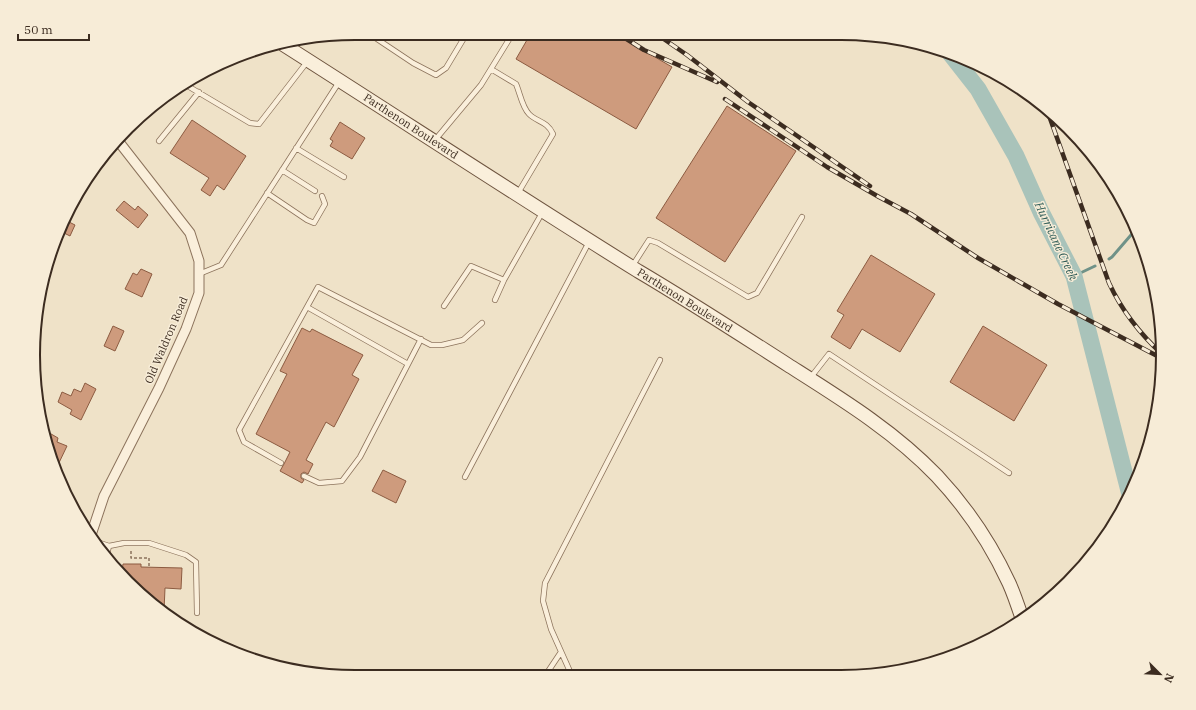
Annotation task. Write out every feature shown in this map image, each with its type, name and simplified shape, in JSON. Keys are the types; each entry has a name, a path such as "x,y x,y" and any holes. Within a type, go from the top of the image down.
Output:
{"main road":[{"name":"Parthenon Boulevard","path":"288,47 542,211 809,378 869,418 908,449 937,476 968,513 991,548 1010,584 1021,614"}],"street":[{"name":"Old Waldron Road","path":"93,530 104,496 159,388 186,329 199,293 199,260 190,233 121,144"}],"lane":[{"path":"378,40 413,63 436,75 446,68 464,40"},
{"path":"434,141 481,85 509,40"},
{"path":"189,87 250,123 259,124 308,61"},
{"path":"492,69 516,84 524,108 529,114 549,126 553,134 517,194"},
{"path":"199,274 221,264 340,80"},
{"path":"159,141 199,92"},
{"path":"296,148 344,177"},
{"path":"282,170 315,191"},
{"path":"267,192 307,220 314,223 325,204 322,196"},
{"path":"495,300 504,280 542,211"},
{"path":"632,267 649,240 658,243 748,297 756,293 802,217"},
{"path":"465,477 590,240"},
{"path":"444,306 471,266 504,280"},
{"path":"281,463 244,442 239,430 318,287 432,345 442,345 463,340 482,323"},
{"path":"307,307 408,364"},
{"path":"304,476 319,482 342,481 360,457 421,339"},
{"path":"809,378 829,354 1009,473"},
{"path":"569,670 551,629 543,601 545,583 660,360"},
{"path":"103,544 109,546 124,543 149,543 186,555 196,562 197,613"},
{"path":"108,551 109,546"},
{"path":"549,670 561,652"}],"path":[{"path":"131,543 131,558 149,558 149,566"}],"building":[{"path":"527,40 626,40 672,67 636,129 516,59"},
{"path":"727,106 796,151 725,262 656,218"},
{"path":"192,120 246,156 224,190 217,185 210,196 201,190 209,178 170,153"},
{"path":"340,122 365,138 352,159 330,146 333,141 330,139"},
{"path":"124,201 135,210 138,206 148,215 138,228 116,210"},
{"path":"69,222 75,225 70,236 64,233"},
{"path":"871,255 935,294 900,352 862,329 850,349 831,337 844,315 837,311"},
{"path":"141,269 152,274 142,297 125,289 133,273 137,275"},
{"path":"113,326 124,331 115,351 104,346"},
{"path":"983,326 1047,365 1014,421 950,382"},
{"path":"302,328 310,332 312,329 363,355 352,375 359,379 334,427 326,422 306,460 313,464 308,474 304,472 301,474 301,478 304,480 302,483 280,471 290,452 256,434 287,374 280,371"},
{"path":"85,383 96,389 81,420 70,414 72,410 58,402 62,392 71,396 74,389 81,392"},
{"path":"50,433 58,438 57,442 67,446 59,462"},
{"path":"383,470 406,481 396,503 372,491"},
{"path":"123,564 141,564 141,567 182,568 181,589 165,588 164,606 147,592 123,568"}],"waterway":[{"name":"Hurricane Creek","path":"957,62 978,89 1016,156 1041,212 1074,276 1128,486"},
{"path":"1109,259 1132,234"},
{"path":"1074,276 1095,266"}],"railway":[{"path":"628,40 644,50 717,82"},
{"path":"665,40 748,102 870,186"},
{"path":"725,99 827,167 911,214 978,258 1058,304 1156,355"},
{"path":"1050,119 1109,283 1132,322 1156,348"}]}
